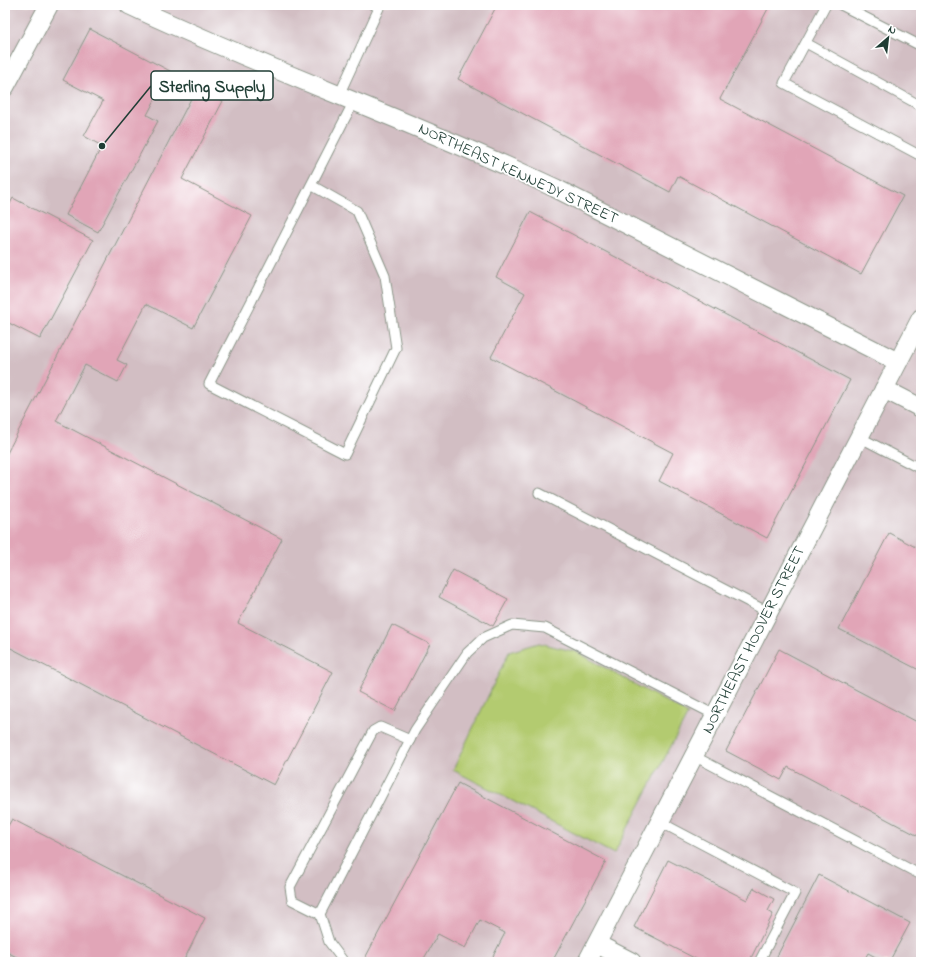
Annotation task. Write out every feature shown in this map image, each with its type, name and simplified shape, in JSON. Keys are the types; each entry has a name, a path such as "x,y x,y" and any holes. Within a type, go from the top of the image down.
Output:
{"street":[{"path":"5,88 49,5"},
{"name":"NORTHEAST KENNEDY STREET","path":"129,5 249,59 472,149 555,188 898,362"},
{"name":"NORTHEAST HOOVER STREET","path":"587,962 921,318"},
{"path":"884,389 921,408"},
{"path":"597,944 632,962"}],"lane":[{"path":"310,185 357,211 385,276 396,348 345,454 209,384 310,185 346,98 379,8 374,5"},
{"path":"826,5 784,83 920,151"},
{"path":"841,5 921,46"},
{"path":"806,43 921,106"},
{"path":"859,437 921,469"},
{"path":"539,493 768,612"},
{"path":"344,962 329,942 320,914 415,730 467,653 483,638 512,625 545,628 715,715"},
{"path":"320,914 292,900 290,888 373,731 380,727 410,740"},
{"path":"694,756 921,875"},
{"path":"660,822 795,893 759,962"}],"shaded area":[{"path":"5,5 921,5 921,962 5,962"}],"green space":[{"path":"539,643 577,652 688,714 614,854 453,770 509,652"}],"building":[{"path":"497,5 770,5 720,99 903,196 861,274 678,176 670,192 458,79"},
{"path":"90,29 170,71 147,115 158,121 98,232 66,215 102,146 84,136 103,101 63,80"},
{"path":"197,87 223,101 182,179 252,216 193,328 146,304 117,360 127,365 118,382 85,365 56,421 282,539 238,623 333,672 274,785 5,645 5,457"},
{"path":"13,198 93,240 40,339 5,321 5,213"},
{"path":"530,212 850,380 767,538 659,481 673,453 491,357 525,293 496,277"},
{"path":"889,533 921,550 921,671 839,629"},
{"path":"453,570 508,599 493,626 439,597"},
{"path":"392,625 430,644 395,711 358,692"},
{"path":"779,649 921,724 920,837 788,767 781,780 726,751"},
{"path":"458,783 606,861 552,962 490,962 505,933 480,920 465,948 438,934 422,962 363,962"},
{"path":"12,819 205,918 183,962 26,962 5,951 5,831"},
{"path":"668,860 747,900 754,888 774,899 768,911 773,914 749,962 702,962 634,927"},
{"path":"819,875 910,923 889,962 885,962 868,953 863,962 774,962"}],"place":[{"name":"Sterling Supply","path":"102,146"}]}
